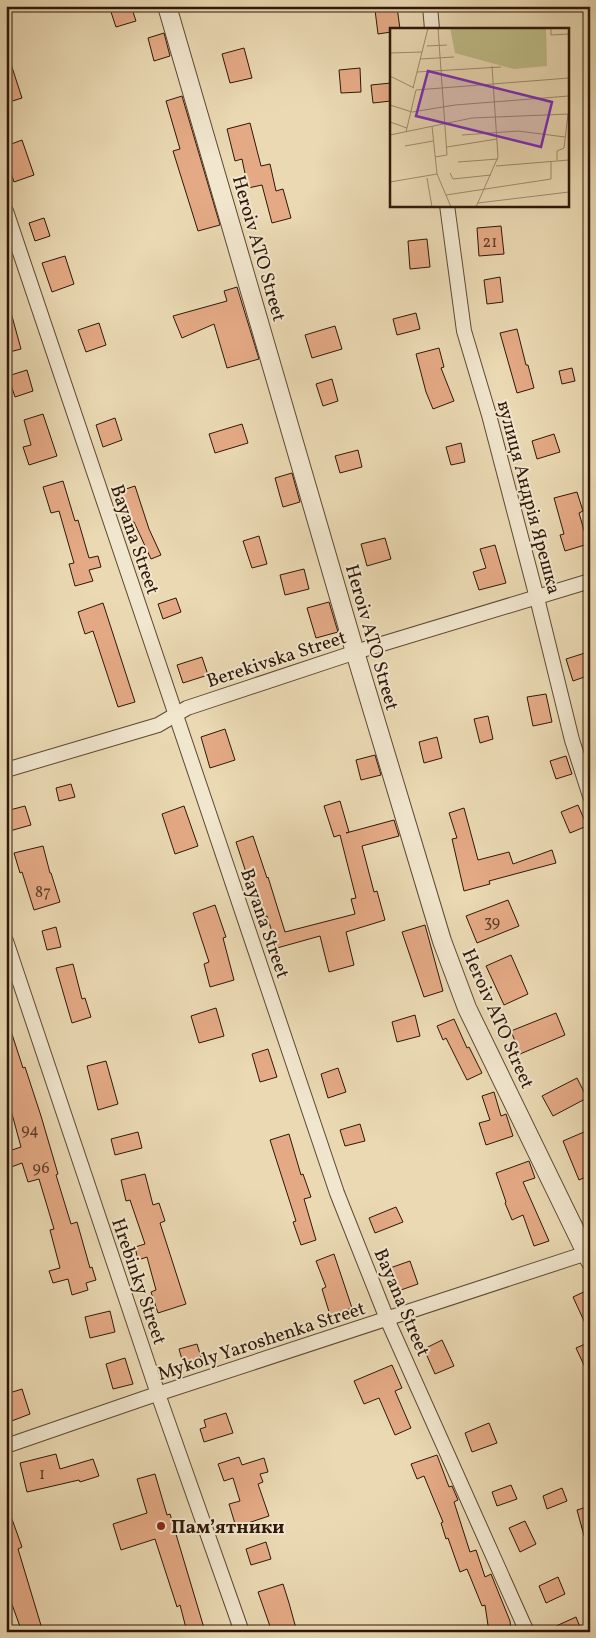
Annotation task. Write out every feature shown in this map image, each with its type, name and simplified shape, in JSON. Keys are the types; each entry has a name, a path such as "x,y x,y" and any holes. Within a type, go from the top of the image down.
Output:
{"street":[{"name":"Heroiv ATO Street","path":"167,6 355,652 442,941 464,999 588,1255"},
{"path":"430,6 432,28"},
{"name":"вулиця Андрія Ярешка","path":"447,206 464,331 489,415 572,740 590,796"},
{"name":"Bayana Street","path":"6,212 337,1193 387,1319 528,1632"},
{"name":"Berekivska Street","path":"6,770 158,725 188,708 355,652 590,581"},
{"name":"Hrebinky Street","path":"6,941 158,1394 242,1632"},
{"name":"Mykoly Yaroshenka Street","path":"6,1446 158,1394 588,1255"}],"building":[{"path":"109,6 131,6 136,21 116,27"},
{"path":"397,7 400,28 390,28 390,32 378,34 375,10"},
{"path":"164,33 170,56 154,61 148,38"},
{"path":"244,48 252,78 230,83 222,54"},
{"path":"6,58 9,58 22,98 6,103"},
{"path":"360,68 361,92 341,93 339,70"},
{"path":"390,83 390,101 373,103 371,85"},
{"path":"182,96 220,225 198,231 173,151 180,149 166,101"},
{"path":"250,123 261,166 270,164 276,191 283,189 291,218 272,223 262,185 248,188 242,159 235,161 227,129"},
{"path":"22,140 34,175 14,182 6,158 6,146"},
{"path":"44,218 50,236 35,241 29,223"},
{"path":"501,226 504,254 479,256 477,228"},
{"path":"427,239 430,267 410,269 408,241"},
{"path":"65,256 74,284 52,292 42,263"},
{"path":"500,277 503,302 487,304 484,280"},
{"path":"237,287 259,359 227,368 214,324 182,338 173,316 227,301 224,291"},
{"path":"10,309 21,349 6,353 6,310"},
{"path":"416,313 420,329 397,335 393,319"},
{"path":"99,323 106,345 86,352 78,330"},
{"path":"335,326 342,349 312,358 305,335"},
{"path":"517,329 534,388 517,393 500,333"},
{"path":"439,348 444,367 441,368 454,401 433,409 426,392 416,354"},
{"path":"572,368 575,381 562,384 559,371"},
{"path":"27,370 33,391 15,397 8,376"},
{"path":"332,379 338,401 323,406 316,384"},
{"path":"43,414 57,456 29,465 23,447 31,445 24,420"},
{"path":"115,418 122,440 103,447 96,425"},
{"path":"242,424 248,443 215,453 209,434"},
{"path":"554,434 560,452 537,459 532,441"},
{"path":"461,443 465,462 451,465 446,447"},
{"path":"358,450 362,467 340,473 335,456"},
{"path":"292,473 300,502 283,507 275,478"},
{"path":"63,481 75,521 78,520 89,558 98,556 101,567 89,570 93,581 75,586 69,564 74,563 59,511 51,513 43,487"},
{"path":"135,486 149,529 161,555 151,559 134,522 128,524 117,492"},
{"path":"577,492 583,511 579,513 588,544 565,551 560,535 564,534 554,498"},
{"path":"259,536 267,564 252,568 243,541"},
{"path":"385,538 391,559 367,566 361,544"},
{"path":"495,545 506,583 479,590 473,572 486,568 480,549"},
{"path":"304,569 309,589 285,595 280,575"},
{"path":"176,598 181,612 163,619 158,604"},
{"path":"329,602 338,632 316,638 307,608"},
{"path":"103,603 135,702 118,707 93,631 85,634 78,612"},
{"path":"585,653 590,667 590,675 573,681 566,659"},
{"path":"202,657 208,675 183,683 177,665"},
{"path":"546,694 552,722 533,726 527,697"},
{"path":"488,716 493,739 480,743 474,719"},
{"path":"225,729 235,760 210,768 201,737"},
{"path":"437,737 442,758 424,763 419,742"},
{"path":"375,755 381,775 361,780 356,760"},
{"path":"566,756 572,774 556,779 550,761"},
{"path":"71,784 75,797 59,801 56,788"},
{"path":"340,801 349,832 346,833 394,820 399,836 362,846 374,892 377,891 385,920 346,932 354,965 329,972 320,936 277,948 267,916 261,918 236,842 253,836 285,932 355,914 351,899 356,898 340,835 334,837 324,806"},
{"path":"578,805 587,826 570,833 561,812"},
{"path":"25,806 31,825 6,832 6,811"},
{"path":"184,806 198,846 175,854 162,814"},
{"path":"464,808 478,860 509,852 513,864 552,850 556,863 489,881 490,884 464,891 452,839 457,838 449,813"},
{"path":"43,846 60,902 34,910 14,853"},
{"path":"508,900 519,926 477,943 466,916"},
{"path":"215,905 226,937 223,938 234,980 210,987 204,964 209,962 193,913"},
{"path":"425,925 443,991 424,997 402,932"},
{"path":"56,927 61,947 47,950 42,931"},
{"path":"511,955 528,994 504,1005 486,966"},
{"path":"73,964 82,999 85,998 91,1017 72,1023 56,968"},
{"path":"216,1008 224,1036 199,1043 191,1016"},
{"path":"556,1013 565,1035 520,1054 511,1031"},
{"path":"415,1015 420,1036 397,1042 392,1022"},
{"path":"454,1019 467,1048 469,1047 482,1073 467,1080 446,1038 443,1040 437,1026"},
{"path":"6,1025 9,1025 23,1068 25,1067 58,1174 56,1175 71,1224 77,1222 90,1268 92,1267 96,1280 86,1283 88,1290 72,1295 68,1279 53,1283 49,1271 60,1268 50,1230 54,1229 39,1179 28,1182 22,1163 6,1169 6,1152 21,1147 9,1103 6,1104"},
{"path":"268,1049 277,1077 260,1082 252,1054"},
{"path":"106,1061 118,1104 98,1110 87,1066"},
{"path":"338,1068 346,1092 328,1098 321,1074"},
{"path":"577,1078 587,1098 553,1116 542,1096"},
{"path":"494,1092 501,1116 506,1114 513,1136 486,1145 479,1123 490,1120 482,1096"},
{"path":"360,1124 365,1141 345,1146 340,1130"},
{"path":"138,1132 142,1148 115,1155 111,1139"},
{"path":"584,1132 590,1146 590,1175 579,1180 563,1141"},
{"path":"289,1134 301,1175 303,1174 311,1197 304,1199 316,1240 301,1245 293,1222 296,1221 270,1140"},
{"path":"529,1161 535,1178 523,1182 549,1241 534,1246 523,1215 512,1220 496,1173"},
{"path":"145,1174 153,1205 159,1203 165,1221 160,1223 186,1304 158,1313 151,1292 156,1290 147,1257 138,1260 135,1247 145,1244 130,1200 126,1201 121,1180"},
{"path":"396,1207 403,1222 375,1233 369,1218"},
{"path":"334,1254 352,1308 330,1315 322,1289 326,1287 316,1261"},
{"path":"410,1261 418,1284 398,1291 390,1268"},
{"path":"590,1289 590,1334 573,1297"},
{"path":"110,1311 115,1332 90,1338 85,1317"},
{"path":"442,1340 454,1366 435,1374 424,1349"},
{"path":"590,1342 590,1378 576,1348"},
{"path":"197,1344 201,1357 183,1363 179,1349"},
{"path":"125,1358 133,1384 113,1389 106,1364"},
{"path":"392,1365 402,1388 395,1391 411,1428 395,1435 379,1398 364,1404 354,1381"},
{"path":"22,1389 30,1414 9,1422 6,1414 6,1394"},
{"path":"226,1413 233,1433 204,1442 200,1429 206,1427 204,1420"},
{"path":"489,1423 497,1443 472,1452 465,1433"},
{"path":"56,1454 60,1469 93,1459 99,1476 80,1482 79,1480 27,1492 20,1463"},
{"path":"437,1455 449,1487 452,1486 458,1500 454,1502 470,1552 476,1550 485,1577 491,1574 510,1621 511,1632 489,1632 485,1605 482,1606 467,1569 460,1572 448,1538 446,1539 441,1523 443,1522 424,1476 417,1479 411,1464"},
{"path":"239,1457 242,1465 264,1458 268,1472 260,1474 263,1482 258,1484 269,1516 236,1527 229,1504 240,1501 233,1478 224,1481 218,1464"},
{"path":"155,1474 167,1515 170,1514 204,1628 187,1632 180,1605 177,1607 155,1539 121,1550 113,1524 147,1513 137,1479"},
{"path":"511,1485 517,1499 497,1506 492,1492"},
{"path":"562,1488 567,1501 547,1509 543,1496"},
{"path":"590,1506 590,1543 586,1543 577,1510"},
{"path":"8,1508 22,1547 18,1549 43,1632 22,1632 6,1588 6,1509"},
{"path":"525,1521 536,1544 520,1552 509,1528"},
{"path":"266,1542 271,1559 251,1565 246,1549"},
{"path":"558,1577 565,1594 546,1603 539,1586"},
{"path":"283,1584 297,1632 272,1632 258,1592"},
{"path":"576,1617 582,1632 543,1632"}],"place":[{"name":"Памʼятники","path":"161,1526"}]}
